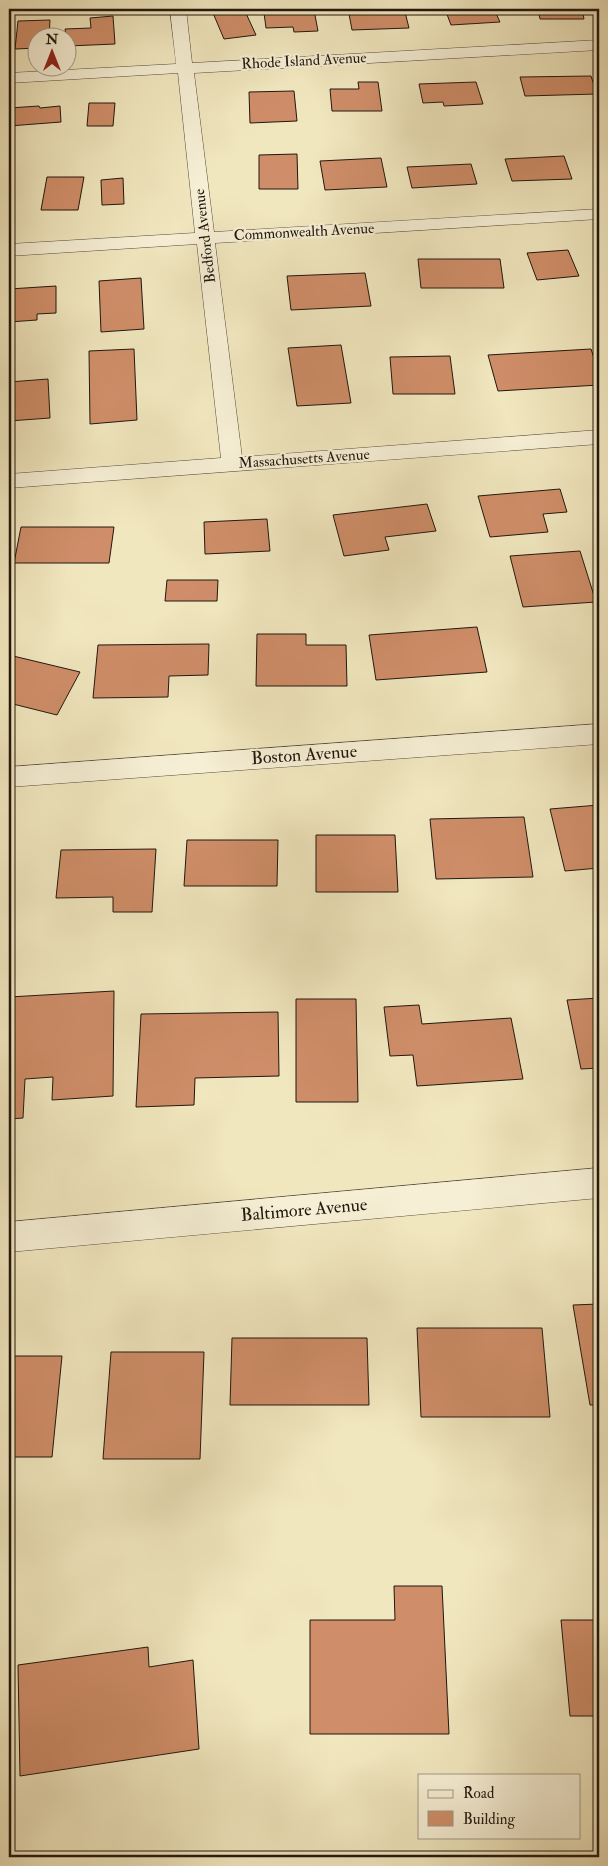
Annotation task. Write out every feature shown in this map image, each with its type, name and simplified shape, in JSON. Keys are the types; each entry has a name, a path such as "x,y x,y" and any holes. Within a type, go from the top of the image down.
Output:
{"street":[{"name":"Bedford Avenue","path":"178,9 232,464"},
{"name":"Rhode Island Avenue","path":"9,78 599,45"},
{"name":"Commonwealth Avenue","path":"9,250 599,214"},
{"name":"Massachusetts Avenue","path":"9,481 599,437"},
{"name":"Boston Avenue","path":"9,777 599,734"},
{"name":"Baltimore Avenue","path":"9,1236 599,1183"}],"building":[{"path":"244,9 256,35 224,39 213,13"},
{"path":"445,9 494,9 500,22 451,25"},
{"path":"538,9 582,9 584,19 540,19"},
{"path":"314,10 318,31 294,32 293,27 266,28 264,13"},
{"path":"405,12 409,28 352,30 349,14"},
{"path":"113,16 115,44 78,46 78,28 91,28 90,18"},
{"path":"50,20 50,28 28,28 28,48 15,49 18,21"},
{"path":"591,76 597,94 525,96 520,77"},
{"path":"358,82 378,82 382,111 332,111 330,89 359,89"},
{"path":"476,82 483,104 444,106 443,102 423,103 419,84"},
{"path":"294,91 297,121 250,123 249,92"},
{"path":"89,103 115,103 113,126 87,126"},
{"path":"39,106 40,108 60,106 61,122 9,126 9,108"},
{"path":"297,154 298,189 259,189 259,155"},
{"path":"564,156 572,179 512,181 505,159"},
{"path":"381,158 387,187 325,190 320,161"},
{"path":"471,164 477,184 412,188 407,167"},
{"path":"47,177 84,177 78,210 41,210"},
{"path":"123,178 124,204 102,205 101,180"},
{"path":"568,250 579,276 537,280 527,253"},
{"path":"418,259 500,259 504,288 421,288"},
{"path":"365,273 371,306 291,310 287,276"},
{"path":"141,278 144,329 101,332 99,281"},
{"path":"56,286 56,313 37,314 37,320 9,322 9,289"},
{"path":"341,345 351,403 297,406 288,348"},
{"path":"134,349 137,420 90,424 89,351"},
{"path":"591,349 599,373 599,385 498,391 488,355"},
{"path":"450,356 455,394 393,394 390,357"},
{"path":"48,379 50,418 9,421 9,382"},
{"path":"560,489 567,512 543,514 548,532 490,537 478,496"},
{"path":"427,504 436,531 385,537 389,550 344,556 333,515"},
{"path":"267,519 270,551 205,554 204,522"},
{"path":"21,527 114,527 109,563 14,563"},
{"path":"580,551 596,602 523,607 510,556"},
{"path":"167,580 218,580 217,601 165,601"},
{"path":"477,627 487,672 376,680 369,635"},
{"path":"257,634 306,634 306,645 346,645 347,686 256,686"},
{"path":"209,644 208,675 169,676 168,697 93,698 98,645"},
{"path":"9,655 80,672 57,715 9,703"},
{"path":"599,805 599,868 565,871 550,809"},
{"path":"524,817 533,877 436,879 430,819"},
{"path":"316,835 395,835 398,892 316,892"},
{"path":"187,840 278,840 277,886 184,886"},
{"path":"156,849 152,912 113,912 113,897 56,898 61,850"},
{"path":"114,991 113,1096 52,1100 53,1077 25,1079 23,1118 9,1119 9,997"},
{"path":"599,998 599,1068 581,1069 567,1000"},
{"path":"296,999 356,999 358,1102 296,1102"},
{"path":"419,1005 422,1024 511,1018 523,1079 417,1086 413,1055 390,1056 384,1007"},
{"path":"278,1012 279,1076 195,1078 194,1105 136,1107 141,1014"},
{"path":"599,1304 599,1405 590,1405 573,1305"},
{"path":"417,1328 542,1328 550,1417 421,1417"},
{"path":"232,1338 367,1338 369,1405 230,1405"},
{"path":"111,1352 204,1352 200,1459 103,1459"},
{"path":"9,1356 62,1356 52,1457 9,1457"},
{"path":"394,1586 442,1586 449,1734 310,1734 310,1620 395,1620"},
{"path":"561,1620 599,1620 599,1716 570,1716"},
{"path":"148,1647 149,1667 193,1660 199,1749 20,1776 18,1665"}]}
